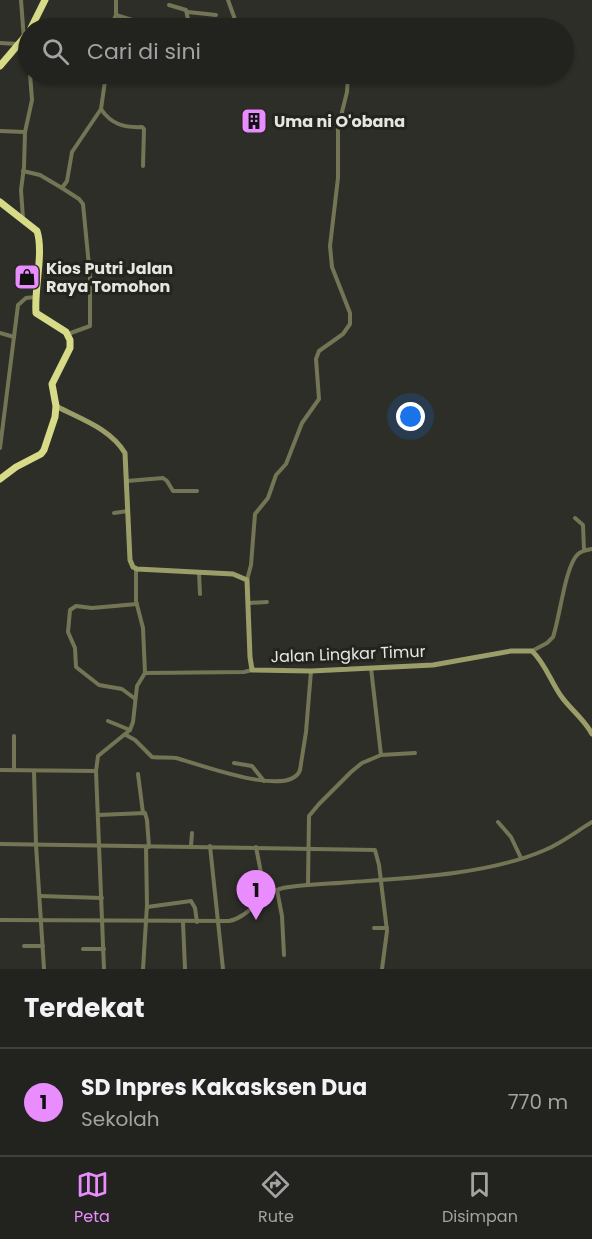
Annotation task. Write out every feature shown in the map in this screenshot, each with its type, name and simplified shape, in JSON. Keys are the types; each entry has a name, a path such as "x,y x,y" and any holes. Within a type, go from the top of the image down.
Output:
{"highway":[{"path":"36,18 45,0"},
{"path":"0,66 18,46"},
{"path":"0,202 33,227 39,237 35,297 38,315 68,334 70,340 70,348 52,384 56,405 55,417 44,450 38,457 16,467 0,479"}],"main road":[{"path":"56,405 95,425 115,439 125,453 130,560 136,569 233,574 247,580"},
{"name":"Jalan Lingkar Timur","path":"247,580 252,670 310,671 446,664 511,651 532,651"},
{"path":"532,651 538,657 559,693 588,726 592,734"}],"street":[{"path":"21,0 22,18"},
{"path":"115,18 116,0"},
{"path":"228,0 235,18"},
{"path":"168,5 188,12 216,15"},
{"path":"188,12 189,18"},
{"path":"116,15 126,18"},
{"path":"0,43 18,40"},
{"path":"23,220 21,190 25,132 32,100 31,84"},
{"path":"62,188 69,175 72,152 101,109 105,84"},
{"path":"247,580 251,565 255,514 268,498 276,475 286,464 302,423 320,399 317,355 322,347 343,334 350,324 350,313 332,267 330,254 336,194 338,128 347,84"},
{"path":"101,109 115,123 144,129 142,166"},
{"path":"0,131 25,132"},
{"path":"23,171 40,175 79,199 83,204 90,276 90,326 68,334"},
{"path":"0,448 2,408 18,305 26,298 35,297"},
{"path":"0,333 14,338"},
{"path":"127,481 163,478 174,491 197,491"},
{"path":"114,513 128,511"},
{"path":"575,518 583,525 584,550"},
{"path":"532,651 548,643 553,637 570,567 577,555 584,550 592,549"},
{"path":"105,969 96,771 98,756 128,732 132,722 137,686 145,673 144,637 137,604 136,569"},
{"path":"199,572 200,594"},
{"path":"249,603 267,602"},
{"path":"135,699 122,689 99,685 79,671 75,664 75,648 68,628 70,610 76,606 92,608 137,604"},
{"path":"371,668 381,755"},
{"path":"145,673 252,670"},
{"path":"108,721 128,732 152,757 173,758 264,781 288,781 298,775 306,732 310,671"},
{"path":"14,736 14,770"},
{"path":"308,885 307,821 313,809 362,763 381,755 415,753"},
{"path":"234,764 252,766 264,781"},
{"path":"0,770 96,771"},
{"path":"34,771 44,969"},
{"path":"138,774 142,813"},
{"path":"98,815 146,814 147,922 143,969"},
{"path":"498,822 511,837 522,858"},
{"path":"0,920 196,922 236,919 277,890 308,885 453,873 522,858 546,850 592,822"},
{"path":"191,846 192,833"},
{"path":"0,844 375,850 387,928 382,969"},
{"path":"210,846 223,969"},
{"path":"256,847 263,883"},
{"path":"277,890 282,916 284,955"},
{"path":"40,896 102,898"},
{"path":"147,907 191,901 195,908 196,922"},
{"path":"183,922 185,969"},
{"path":"374,928 387,928"},
{"path":"24,946 43,946"},
{"path":"83,949 104,950"}],"place":[{"name":"Uma ni O'obana","path":"254,121"},
{"name":"Kios Putri Jalan Raya Tomohon","path":"27,277"},
{"name":"SD Inpres Kakasksen Dua","path":"256,920"}]}
